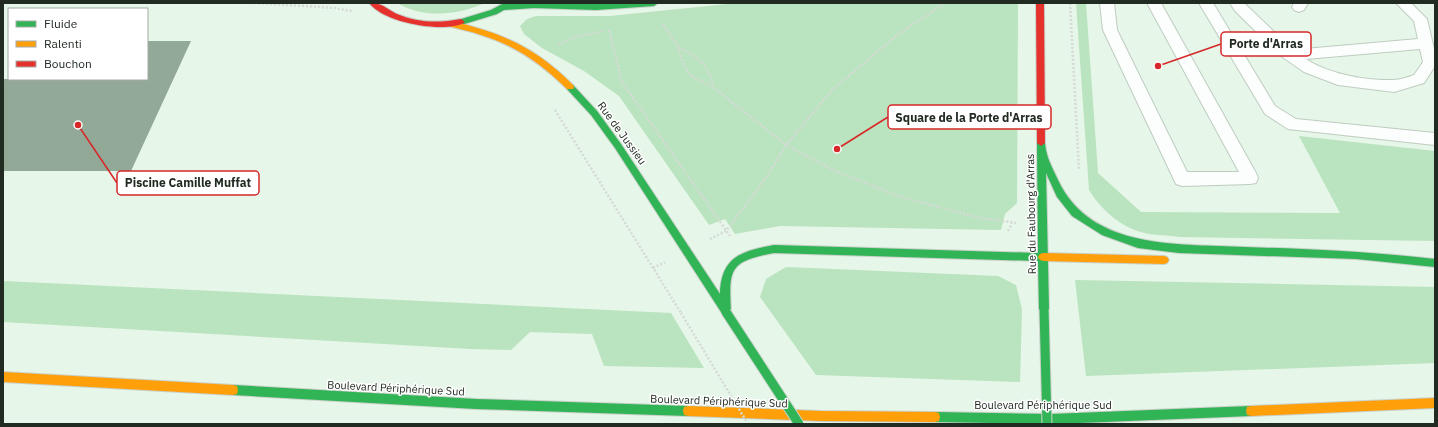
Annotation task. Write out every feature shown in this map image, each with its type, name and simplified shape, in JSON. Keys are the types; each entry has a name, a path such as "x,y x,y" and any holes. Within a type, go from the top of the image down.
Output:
{"main road":[{"path":"361,4 376,6 393,17 410,22 430,25 451,24 478,18 506,5 596,7 654,3"},
{"path":"1032,3 1039,23"},
{"name":"Rue du Faubourg d'Arras","path":"1040,3 1039,23 1047,424"},
{"name":"Rue de Jussieu","path":"451,24 476,29 503,38 535,55 574,92 593,112 610,134 680,238 726,312"},
{"path":"1042,155 1058,189 1075,213 1105,232 1138,244 1179,249 1356,255 1435,264"},
{"path":"799,424 726,312 723,286 725,276 730,268 740,259 762,250 774,249 1176,260"},
{"path":"1333,264 1435,264"},
{"name":"Boulevard Périphérique Sud","path":"3,377 476,404 821,416 1051,419 1435,403"}],"lane":[{"path":"1107,3 1110,30 1182,179 1250,178 1154,3"},
{"path":"1206,3 1270,110 1293,125 1435,139"},
{"path":"1237,3 1240,8 1291,55 1309,68 1343,81 1394,86 1419,79 1430,62 1420,19"},
{"path":"1403,3 1420,19 1435,29"},
{"path":"1291,55 1426,43"}],"path":[{"path":"609,30 622,82 726,231 766,178 786,145 833,89 901,32 945,3"},
{"path":"1070,3 1079,176"},
{"path":"660,19 678,47 684,66 690,75 714,88 786,145 835,171 901,197 980,218 1012,223"},
{"path":"678,47 700,59 711,74 714,88"},
{"path":"555,109 748,424"}],"green space":[{"path":"397,3 485,3 464,10 441,14 418,11"},
{"path":"737,3 1018,3 1017,203 1005,214 1001,230 780,226 735,234 725,219 709,225 619,96 584,71 542,48 524,34 520,26 527,19 536,16 610,16"},
{"path":"1076,3 1086,3 1098,173 1141,212 1340,213 1299,136 1435,151 1435,241 1181,237 1146,233 1133,229 1118,221 1104,210 1089,190"},
{"path":"786,267 998,276 1016,285 1022,309 1020,382 816,375 760,297 766,279"},
{"path":"1075,280 1435,287 1435,363 1086,376"},
{"path":"3,281 671,313 704,368 604,366 592,334 530,332 511,350 471,349 3,322"}],"building":[{"path":"148,41 191,41 131,171 3,171 3,79 148,80"}],"traffic: fast":[{"path":"461,22 494,12 510,3"},
{"path":"502,7 534,5 596,7 654,3"},
{"path":"570,87 594,113 618,146 726,312"},
{"path":"1041,143 1044,309"},
{"path":"1042,155 1060,194 1075,213 1105,232 1138,244 1179,249 1356,255 1435,263"},
{"path":"726,310 725,283 727,273 732,266 748,255 774,249 1043,257"},
{"path":"1044,309 1047,424"},
{"path":"726,312 799,424"},
{"path":"233,390 476,404 688,411"},
{"path":"935,417 1051,419 1251,411"}],"traffic: slow":[{"path":"451,24 485,33 516,45 544,63 570,87"},
{"path":"1043,257 1164,260"},
{"path":"3,377 233,390"},
{"path":"1251,411 1435,403"},
{"path":"688,411 821,416 935,417"}],"traffic: jam":[{"path":"373,3 383,10 415,23 437,25 461,22"},
{"path":"1040,3 1041,143"}],"place":[{"name":"Porte d'Arras","path":"1158,66"},
{"name":"Piscine Camille Muffat","path":"78,125"},
{"name":"Square de la Porte d'Arras","path":"837,149"}]}
